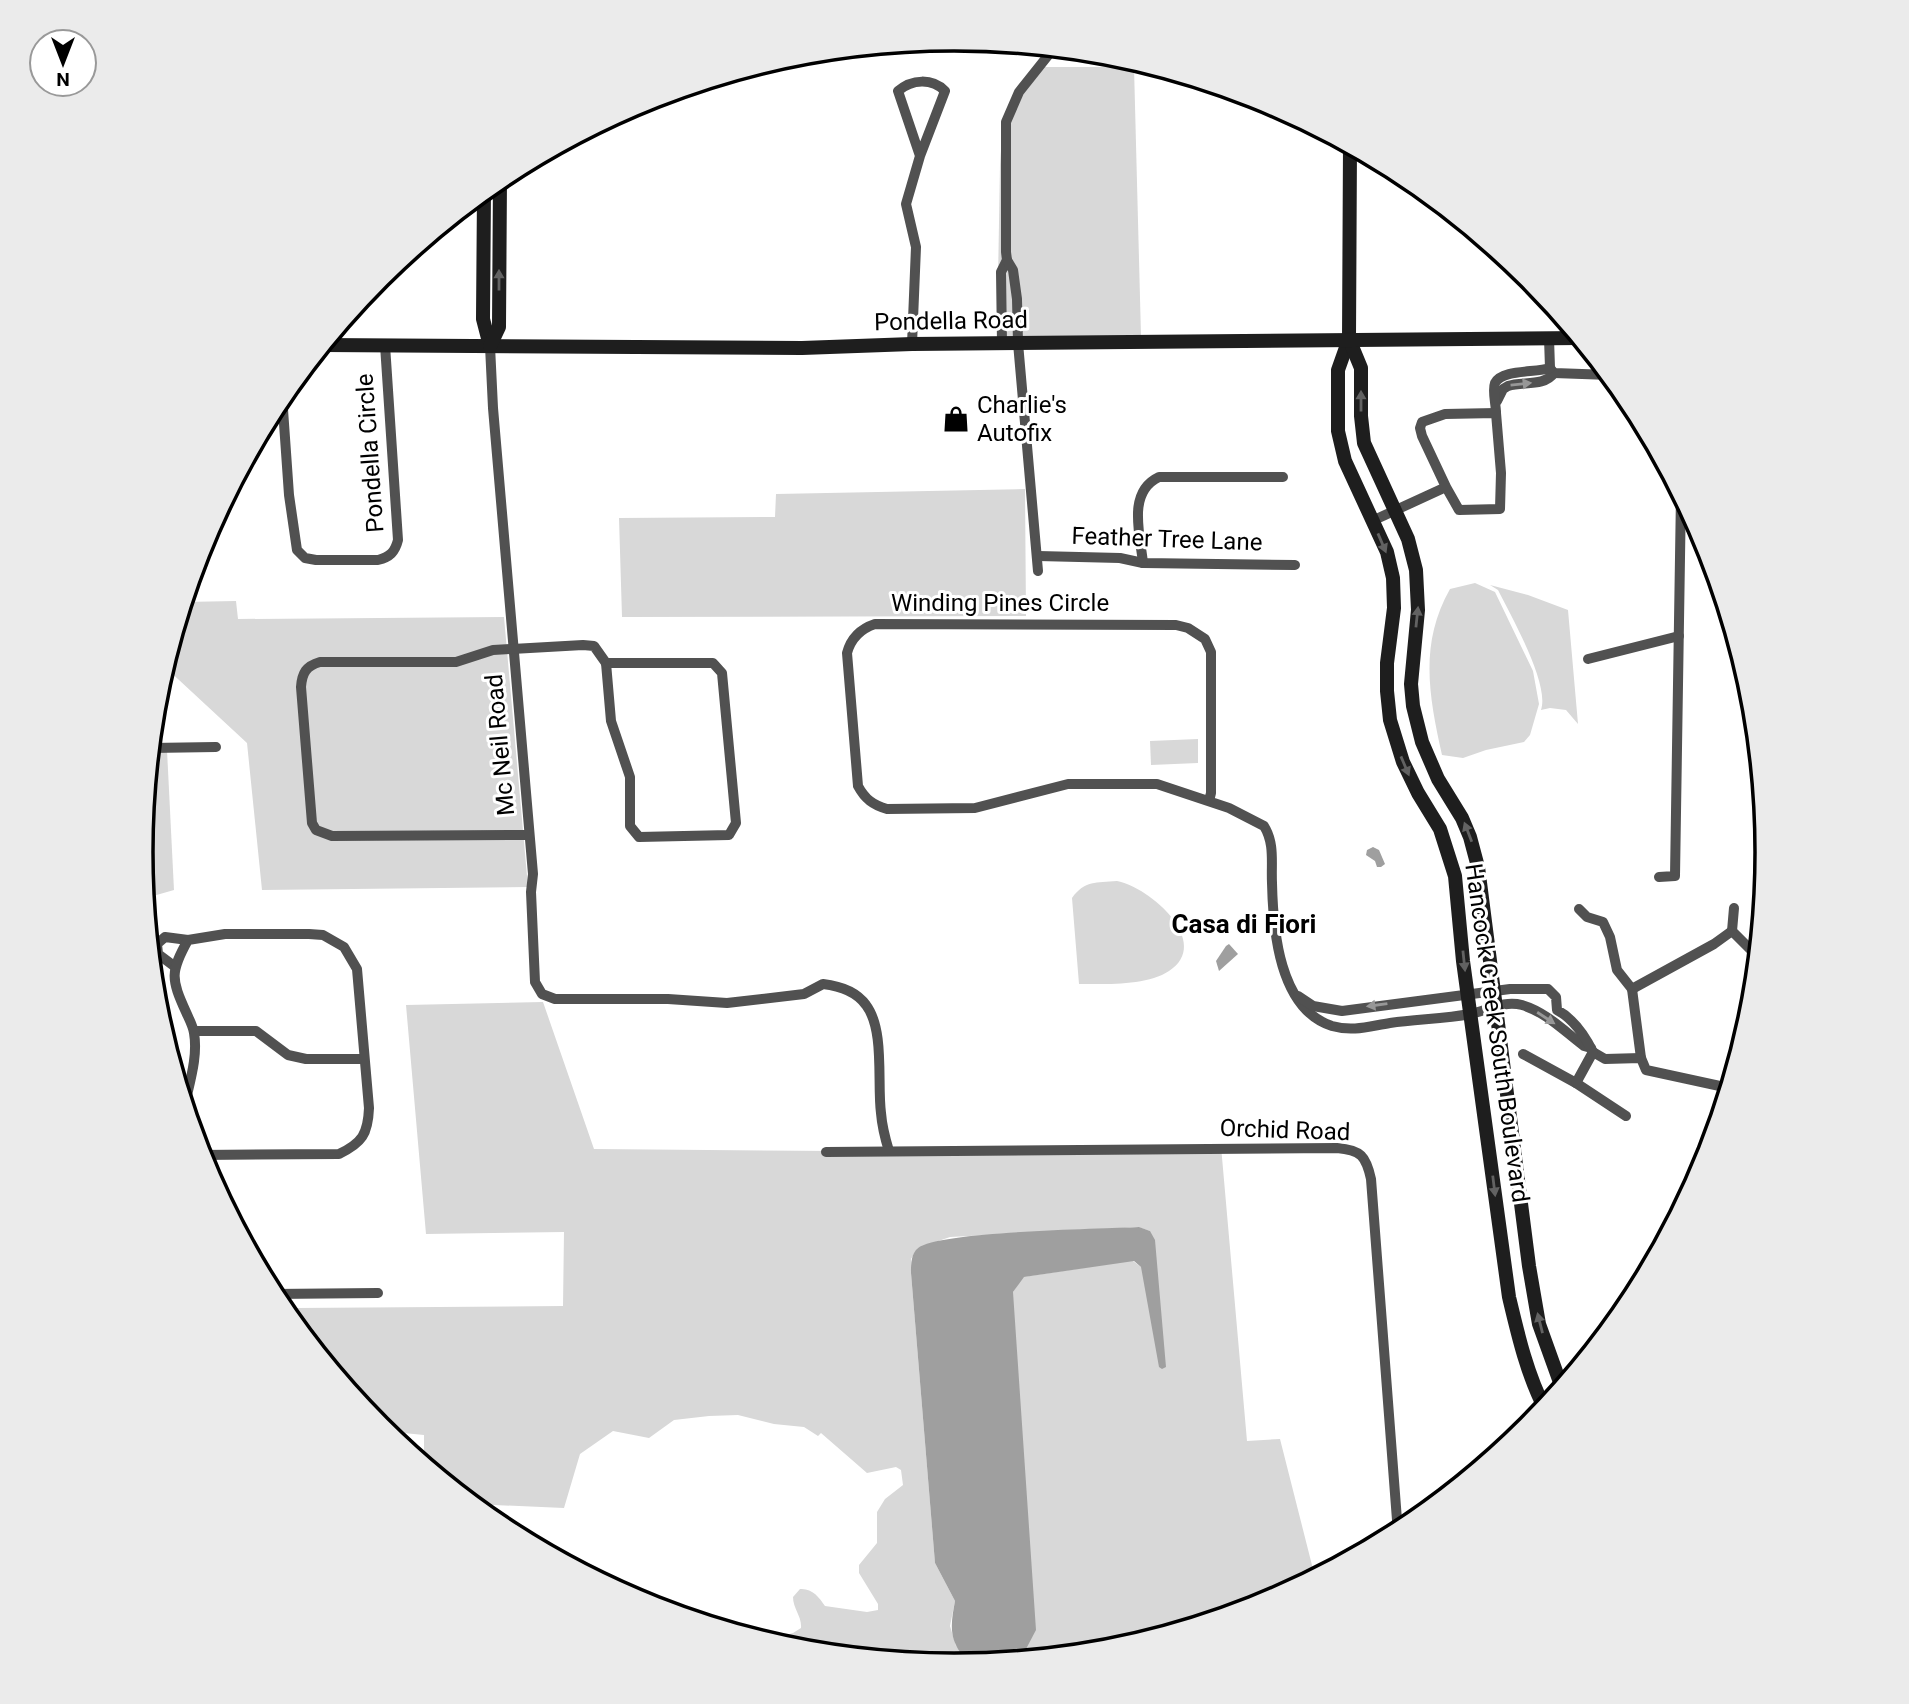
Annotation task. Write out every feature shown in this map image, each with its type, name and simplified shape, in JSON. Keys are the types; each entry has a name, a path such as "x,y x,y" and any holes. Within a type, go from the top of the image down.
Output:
{"street":[{"path":"1002,343 1001,272 1007,260 1004,134 1006,122 1019,92 1047,57"},
{"path":"912,344 916,247 906,204 920,156 945,91 938,84 927,81 907,84 898,91 920,156"},
{"path":"1349,339 1350,155"},
{"path":"490,346 499,327 497,195"},
{"path":"484,204 483,319 490,346"},
{"path":"484,249 499,249"},
{"path":"1007,260 1013,270 1016,289 1018,343 1038,571"},
{"path":"1549,338 1552,370"},
{"name":"Pondella Road","path":"335,345 802,348 912,344 1569,338"},
{"name":"Hancock Creek South Boulevard","path":"1349,339 1361,368 1364,443 1408,539 1416,570 1419,599 1411,670 1413,706 1431,765 1462,818 1478,867 1529,1266 1539,1324 1558,1378"},
{"name":"Hancock Creek South Boulevard","path":"1349,339 1338,370 1338,431 1345,461 1387,552 1394,585 1387,663 1390,720 1403,762 1440,829 1454,869 1468,995 1509,1297 1517,1334 1540,1398"},
{"name":"Pondella Circle","path":"283,415 296,550 305,558 316,560 378,560 388,557 395,550 398,540 385,345"},
{"name":"Mc Neil Road","path":"490,346 512,649 533,874 531,892 535,982 542,994 555,999 727,1003 804,994 823,984 835,985 859,996 868,1006 874,1020 881,1113 889,1151"},
{"path":"1496,409 1445,414 1422,422 1422,436 1459,510 1500,509 1501,473 1496,409 1494,389 1501,377 1508,373 1552,370 1597,373"},
{"path":"1143,563 1138,508 1143,488 1150,481 1159,477 1283,477"},
{"path":"1372,521 1446,487"},
{"path":"1659,877 1675,876 1681,514"},
{"name":"Feather Tree Lane","path":"1038,555 1120,558 1143,563 1295,565"},
{"name":"Winding Pines Circle","path":"1209,801 1211,652 1206,639 1188,628 1123,624 875,624 865,627 849,645 847,653 857,778 862,794 876,806 887,809 964,809 1079,783 1157,784 1209,801 1264,826 1272,847 1276,929 1283,966 1290,988 1304,1010 1325,1023 1344,1029 1365,1029 1471,1014 1495,999"},
{"path":"1588,659 1679,636"},
{"path":"529,835 332,836 316,830 312,823 301,687 304,671 310,664 320,662 456,662 484,652 594,646 606,663 611,721 630,777 629,826 639,837 729,835 736,823 722,673 713,663 606,663"},
{"path":"160,748 216,747"},
{"path":"1454,869 1478,867"},
{"path":"1632,989 1714,944 1732,931 1734,908"},
{"path":"1579,909 1587,917 1603,922 1610,937 1617,970 1632,989 1641,1058 1646,1070 1720,1086"},
{"path":"1732,931 1750,949"},
{"path":"159,943 165,937 188,940 214,935 323,935 336,940 349,953 357,969 369,1108 368,1123 355,1147 339,1154 324,1155 212,1154"},
{"path":"188,940 174,966 177,993 194,1031 193,1063 189,1085"},
{"path":"160,955 174,966"},
{"path":"1290,988 1298,997 1313,1006 1332,1011 1468,995 1495,999 1520,1004 1546,1016 1605,1059 1641,1058"},
{"path":"1495,999 1510,989 1548,989 1556,997 1557,1010 1566,1015 1590,1042 1592,1050 1576,1083"},
{"path":"194,1031 256,1031 288,1055 306,1059 364,1059"},
{"path":"1523,1054 1576,1083 1626,1116"},
{"name":"Orchid Road","path":"826,1152 1337,1148 1362,1154 1371,1179 1397,1520"},
{"path":"286,1294 378,1293"}],"shaded area":[{"path":"1038,67 1115,67 1134,71 1141,336 997,338 1003,119"},
{"path":"1025,489 1026,616 622,617 619,518 775,517 776,494"},
{"path":"1475,583 1495,592 1533,671 1539,704 1530,735 1524,742 1463,758 1442,755 1433,712 1430,650 1440,610 1450,589"},
{"path":"1490,585 1568,610 1578,724 1566,710 1541,710 1542,698 1535,667 1498,590"},
{"path":"236,601 238,619 504,617 528,887 262,890 247,743 174,675 194,602"},
{"path":"1198,739 1198,763 1151,765 1150,741"},
{"path":"160,750 167,750 174,890 155,896 153,852"},
{"path":"1373,847 1379,850 1385,864 1381,867 1377,867 1375,861 1366,855 1367,850"},
{"path":"1117,881 1131,885 1145,894 1172,918 1181,932 1184,946 1181,959 1169,971 1149,979 1126,983 1079,984 1072,898 1086,885"},
{"path":"1229,944 1238,954 1219,971 1216,961"},
{"path":"543,1002 594,1149 832,1151 1221,1146 1247,1441 1280,1439 1313,1569 1212,1611 1162,1626 1111,1638 1006,1652 1013,1292 1023,1277 1128,1261 1141,1267 1150,1231 1138,1227 950,1237 918,1248 911,1259 935,1563 955,1601 950,1626 956,1646 974,1653 954,1653 902,1652 786,1635 801,1628 793,1597 800,1589 818,1596 825,1606 867,1612 878,1610 878,1604 859,1573 859,1565 877,1543 877,1512 885,1499 903,1485 901,1470 896,1467 867,1473 821,1433 818,1436 804,1427 774,1424 738,1415 674,1420 649,1438 613,1431 580,1454 564,1508 490,1505 467,1488 424,1452 424,1435 403,1433 388,1419 352,1380 296,1308 563,1306 564,1232 426,1234 406,1005"},
{"path":"1139,1227 1150,1231 1155,1240 1166,1367 1159,1367 1141,1267 1134,1261 1024,1277 1013,1292 1036,1630 1023,1650 961,1653 953,1637 955,1601 935,1563 911,1263 918,1248 932,1242 1022,1232"}],"place":[{"name":"Charlie's Autofix","path":"956,419"}],"district":[{"name":"Casa di Fiori","path":"1244,924"}]}
